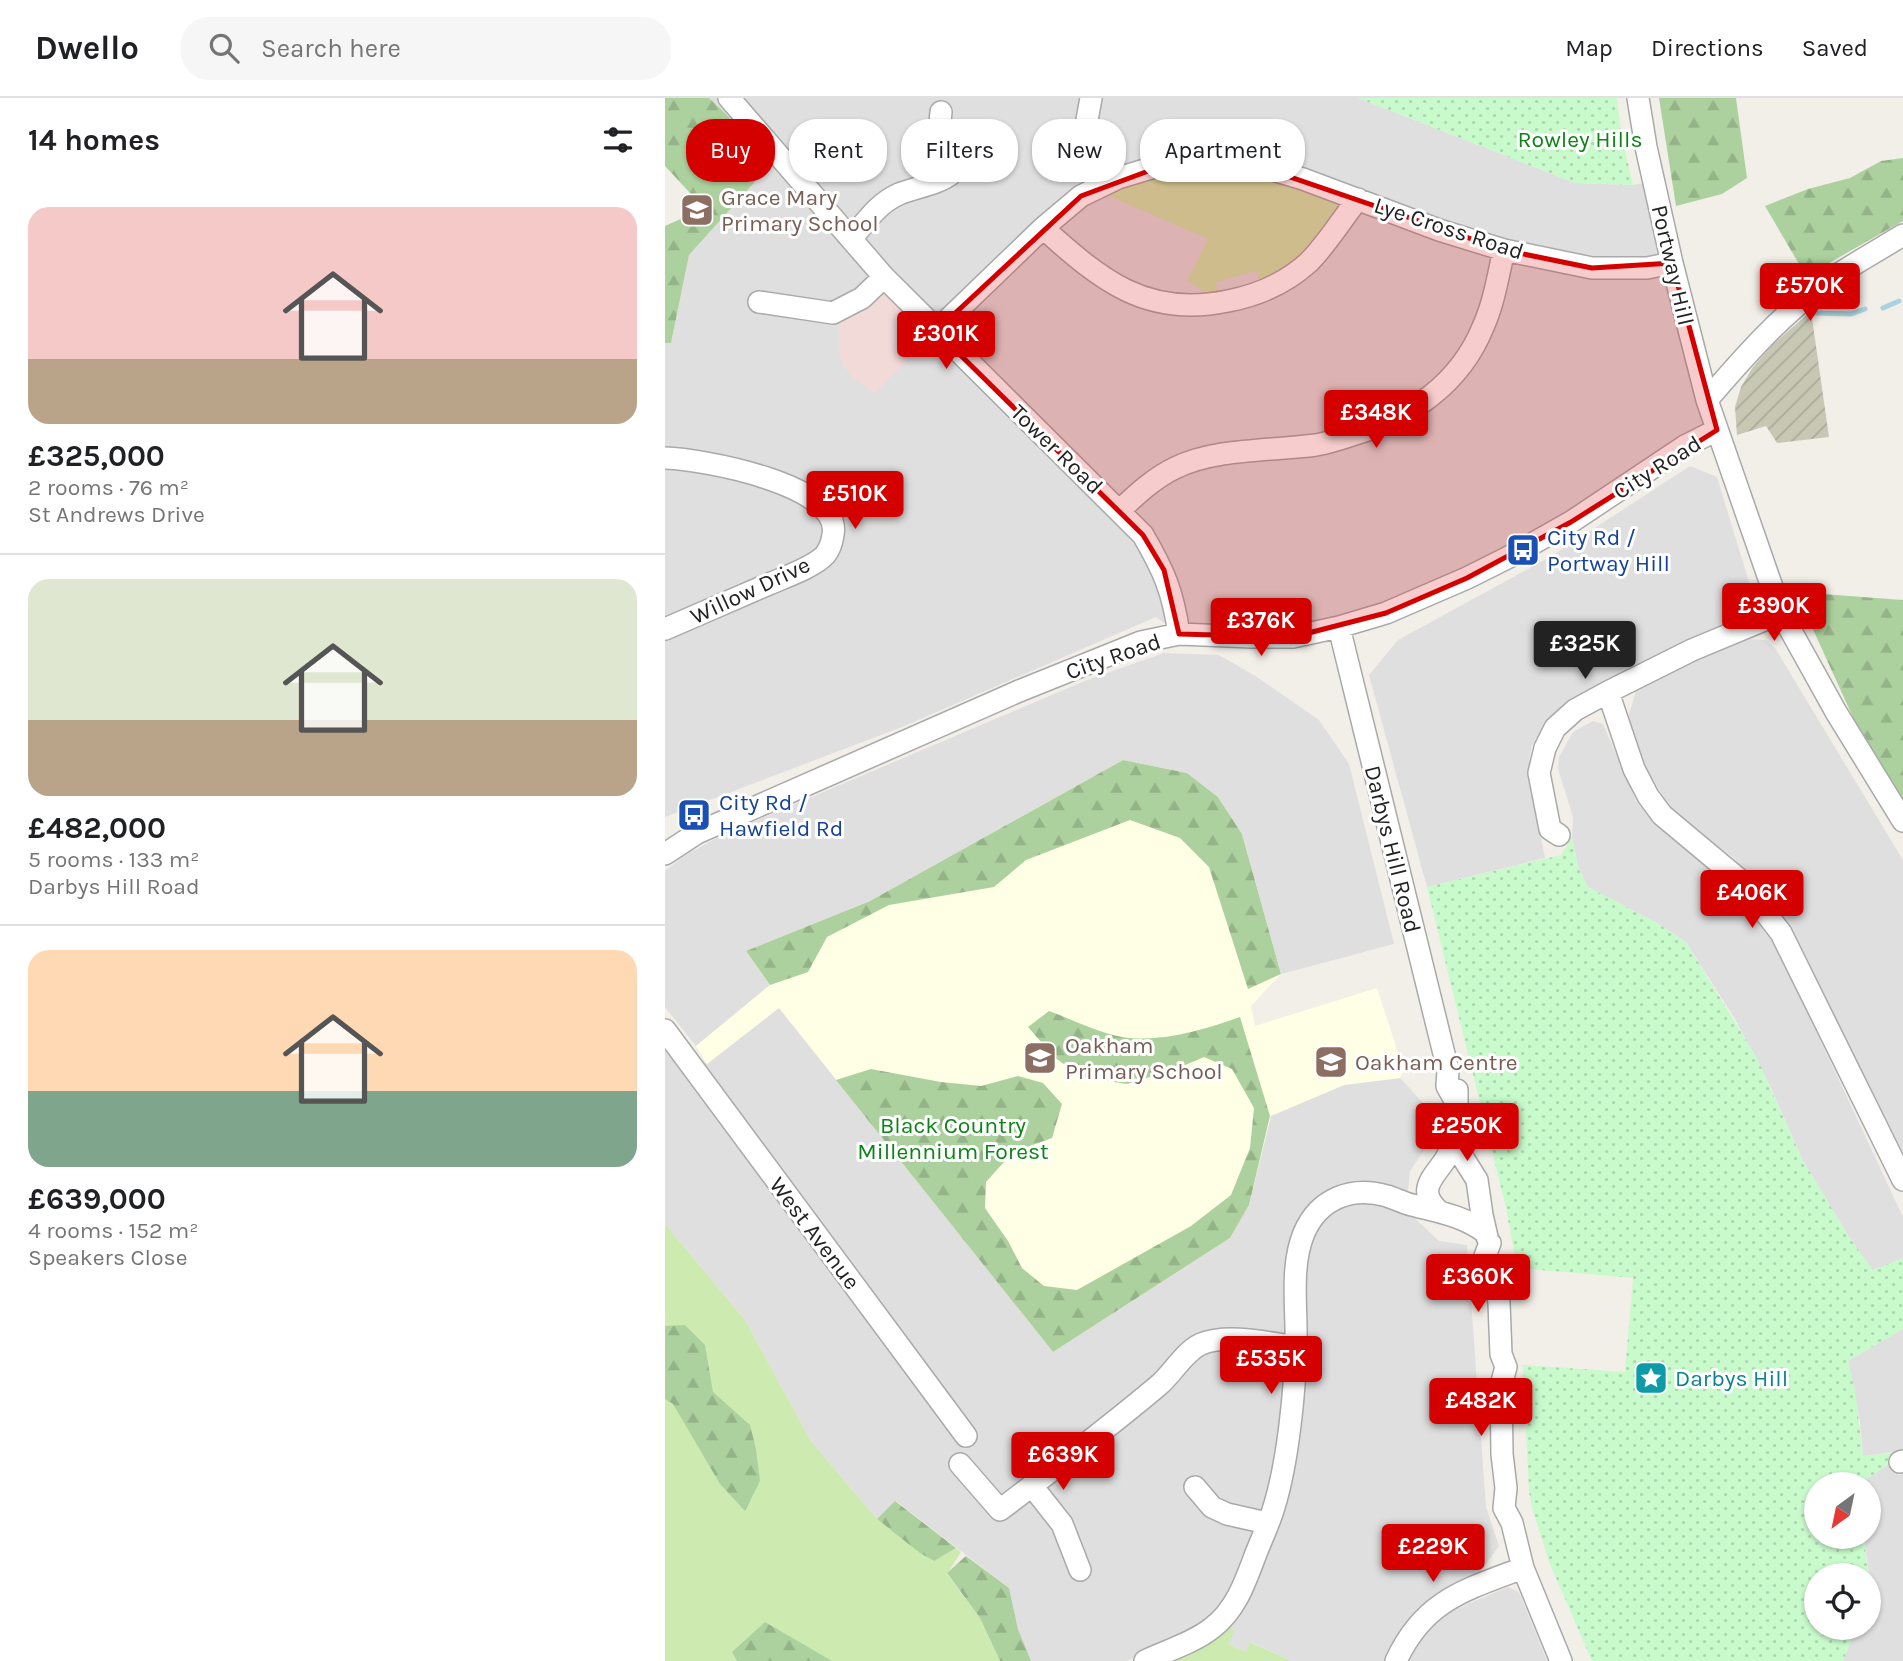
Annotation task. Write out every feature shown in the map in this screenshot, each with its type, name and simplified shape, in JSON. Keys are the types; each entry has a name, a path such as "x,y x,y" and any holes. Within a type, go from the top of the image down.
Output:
{"street":[{"name":"Tower Road","path":"729,98 884,278 1143,534 1164,570 1174,603 1179,634"},
{"path":"1087,119 1091,98"},
{"name":"Portway Hill","path":"1638,98 1672,263 1707,400 1781,613 1836,712 1903,821"},
{"path":"851,239 880,206 896,195 943,180 951,174 953,164 941,137 941,112"},
{"name":"Lye Cross Road","path":"1126,177 1178,160 1243,160 1439,230 1504,250 1592,268 1647,268 1672,263"},
{"name":"Lye Cross Road","path":"936,331 1043,228 1081,196 1109,182"},
{"path":"1043,228 1082,262 1124,290 1157,303 1205,306 1269,290 1287,280 1310,261 1358,199"},
{"path":"1707,400 1758,341 1825,283 1903,235"},
{"path":"1120,510 1143,488 1174,468 1211,455 1321,444 1375,428 1418,406 1454,376 1472,349 1484,327 1504,250"},
{"path":"759,302 833,313 862,298 884,278"},
{"name":"City Road","path":"665,853 697,833 1019,691 1142,642 1179,634 1293,637 1385,613 1507,558 1571,522 1685,446 1717,430"},
{"name":"Willow Drive","path":"665,457 686,458 731,467 783,482 817,504 829,516 835,528 831,545 824,556 796,573 665,629"},
{"path":"1559,835 1550,829 1539,773 1545,748 1555,728 1575,710 1608,692 1692,650 1781,613"},
{"name":"Darbys Hill Road","path":"1339,627 1448,1070 1458,1085 1457,1134 1463,1160 1476,1180 1488,1238 1485,1256 1494,1270 1499,1303 1501,1354 1495,1368 1501,1385 1502,1454 1506,1488 1504,1508 1512,1523 1523,1568 1561,1661"},
{"path":"1608,692 1634,769 1662,815 1741,881 1781,933 1903,1180"},
{"name":"West Avenue","path":"665,1030 966,1436"},
{"name":"Darbys Hill Road","path":"1433,1175 1447,1157 1457,1134"},
{"path":"1387,1196 1413,1190 1433,1175 1452,1164 1460,1165 1476,1180 1474,1205 1468,1211 1447,1214 1429,1199 1433,1175"},
{"path":"1145,1661 1204,1633 1225,1616 1242,1590 1274,1508 1282,1474 1293,1394 1297,1257 1304,1231 1320,1208 1337,1197 1363,1193 1387,1196 1471,1221 1488,1238"},
{"path":"960,1464 1000,1510 1161,1383 1199,1345 1214,1341 1255,1340 1296,1347"},
{"path":"1032,1486 1062,1524 1080,1570"},
{"path":"1195,1488 1212,1507 1227,1514 1267,1523"},
{"path":"1397,1661 1420,1621 1433,1609 1468,1588 1523,1568"}],"highlighted area":[{"path":"1178,160 1243,161 1504,250 1592,268 1672,263 1717,430 1571,522 1467,578 1386,613 1293,637 1179,634 1164,570 1143,535 936,331 1081,196"}],"shaded area":[{"path":"709,98 1358,98 1575,183 1633,185 1654,181 1717,430 1571,522 1339,627 1179,634 1156,617 902,727 665,817 665,343 671,343 689,255 755,182 775,182 775,119 730,119"},
{"path":"884,277 936,331 875,393 851,376 844,367 839,355 839,311"},
{"path":"1811,311 1829,437 1777,443 1766,426 1737,435 1735,407 1741,387 1753,367 1771,346"},
{"path":"1690,466 1717,477 1753,595 1749,607 1743,615 1570,706 1546,726 1532,745 1529,760 1545,858 1427,887 1369,675 1398,640 1550,557"},
{"path":"1748,639 1766,640 1775,648 1903,860 1903,1152 1783,920 1735,859 1671,810 1643,762 1627,721 1636,691 1701,657"},
{"path":"1164,653 1219,655 1257,677 1319,720 1349,764 1394,944 1281,974 1242,834 870,901 747,951 770,985 696,1046 665,1007 665,871 684,856 722,835 1087,680"},
{"path":"1593,721 1603,724 1636,801 1662,829 1722,878 1753,908 1780,954 1903,1217 1903,1258 1873,1271 1849,1237 1802,1159 1771,1088 1735,1019 1686,942 1657,923 1588,887 1578,866 1572,837 1573,817 1558,769 1559,757 1573,732"},
{"name":"Oakham Primary School","path":"1123,760 1187,773 1218,797 1242,834 1281,974 1251,1006 1255,1026 1377,988 1404,1071 1400,1078 1344,1085 1271,1116 1249,1205 1230,1238 1053,1352 779,1008 707,1064 696,1046 770,985 746,951 870,901"},
{"path":"779,1007 1053,1351 1249,1205 1270,1116 1344,1085 1400,1078 1427,1107 1434,1135 1410,1171 1406,1210 1439,1241 1467,1245 1486,1507 1499,1546 1478,1575 1431,1598 1395,1642 1388,1661 1292,1661 1251,1642 1246,1652 1228,1644 1228,1627 1245,1607 1281,1513 1262,1509 1229,1596 1209,1620 1186,1635 1127,1661 1031,1661 1018,1629 1009,1588 896,1501 877,1519 811,1441 745,1320 665,1224 665,1027 707,1064"},
{"path":"1903,1329 1903,1451 1863,1456 1860,1422 1848,1361"},
{"path":"1895,1460 1898,1475 1903,1474 1903,1661 1843,1661 1851,1640 1881,1640 1881,1563 1867,1563 1866,1549 1881,1549 1881,1472 1877,1472"},
{"path":"1508,1587 1519,1592 1547,1661 1408,1661 1428,1630 1442,1615"}],"green space":[{"path":"665,98 709,98 730,119 686,119 686,182 755,182 689,255 671,343 665,343 665,226 696,212 690,193 665,166"},
{"name":"Rowley Hills","path":"1358,98 1617,98 1621,133 1633,185 1575,183"},
{"path":"1659,98 1736,98 1747,178 1722,194 1676,206"},
{"path":"1903,158 1903,221 1806,276 1765,206 1808,189 1850,178 1881,161"},
{"path":"1140,176 1140,182 1284,182 1339,201 1341,211 1292,266 1261,283 1256,271 1216,282 1218,296 1213,297 1187,281 1208,239 1107,195"},
{"path":"1796,592 1903,600 1903,798 1866,746"},
{"path":"1123,760 1187,773 1218,797 1242,834 1281,974 1248,989 1209,867 1180,838 1130,820 1026,860 994,887 889,905 827,937 808,972 770,985 746,951 870,901"},
{"path":"1572,837 1578,866 1588,887 1657,923 1686,942 1757,1058 1802,1159 1849,1237 1873,1270 1903,1258 1903,1329 1848,1361 1855,1390 1863,1456 1894,1453 1895,1460 1877,1472 1804,1472 1804,1549 1865,1549 1867,1563 1804,1563 1804,1640 1851,1640 1843,1661 1592,1661 1549,1562 1529,1492 1523,1365 1625,1372 1633,1278 1517,1268 1506,1208 1427,887 1561,855"},
{"name":"Black Country Millennium Forest","path":"1049,1011 1104,1032 1137,1038 1182,1034 1240,1017 1270,1116 1249,1205 1230,1238 1053,1352 836,1080 871,1069 941,1082 981,1086 1018,1076 1043,1083 1062,1104 1052,1138 1013,1152 986,1182 985,1208 1008,1241 1022,1268 1044,1286 1077,1290 1191,1226 1231,1195 1250,1148 1254,1108 1232,1069 1204,1057 1127,1084 1082,1077 1054,1057 1028,1027"},
{"path":"665,1224 745,1320 811,1441 877,1519 933,1561 956,1548 961,1552 947,1574 980,1618 1000,1661 665,1661"},
{"path":"685,1325 705,1345 713,1392 750,1425 760,1481 745,1511 720,1484 673,1404 665,1399 665,1326"},
{"path":"895,1501 956,1548 934,1561 920,1553 877,1519"},
{"path":"966,1556 1009,1588 1018,1629 1031,1661 1000,1661 980,1618 947,1573"},
{"path":"765,1622 832,1661 737,1661 732,1652"},
{"path":"1228,1627 1235,1630 1228,1644 1246,1652 1250,1642 1292,1661 1166,1661"}],"waterway":[{"path":"1883,308 1899,301"},
{"path":"1816,313 1851,314 1865,309"}],"place":[{"name":"Grace Mary Primary School","path":"697,210"},
{"name":"City Rd / Portway Hill","path":"1523,550"},
{"name":"City Rd / Hawfield Rd","path":"694,815"},
{"name":"Oakham Primary School","path":"1040,1058"},
{"name":"Oakham Centre","path":"1331,1062"},
{"name":"Darbys Hill","path":"1651,1378"}]}
